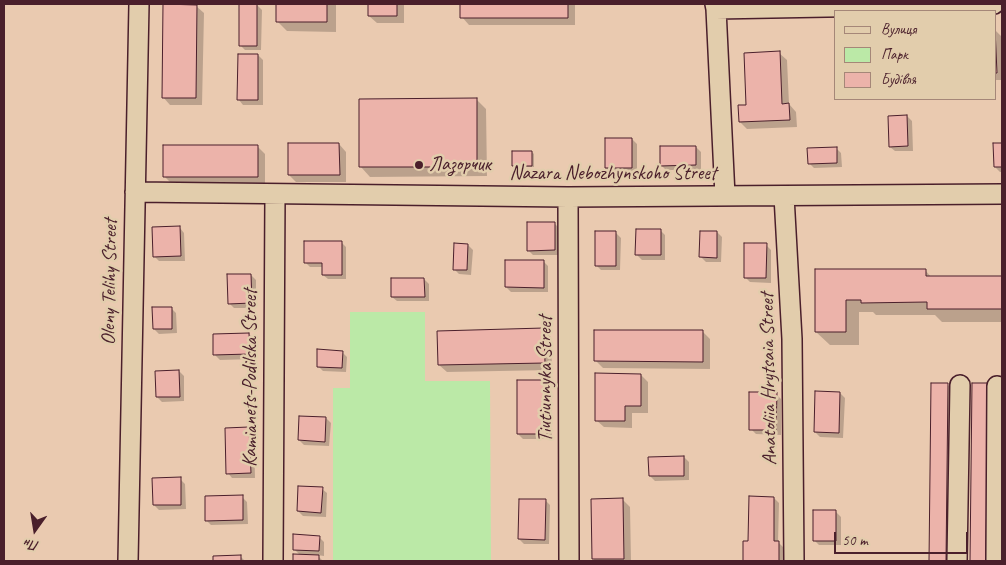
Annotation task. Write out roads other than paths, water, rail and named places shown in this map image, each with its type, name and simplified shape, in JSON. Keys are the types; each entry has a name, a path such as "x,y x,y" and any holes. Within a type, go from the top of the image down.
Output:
{"street":[{"name":"Oleny Telihy Street","path":"128,561 139,4"},
{"path":"725,196 715,6 994,4"},
{"name":"Nazara Nebozhynskoho Street","path":"135,192 568,197 1002,194"},
{"name":"Kamianets-Podilska Street","path":"273,561 275,194"},
{"name":"Anatoliia Hrytsaia Street","path":"784,196 792,339 794,561"},
{"name":"Tiutiunnyka Street","path":"568,197 568,561"},
{"path":"957,561 960,384"},
{"path":"996,561 998,386"}],"place":[{"name":"Лазорчик","path":"419,165"}]}
